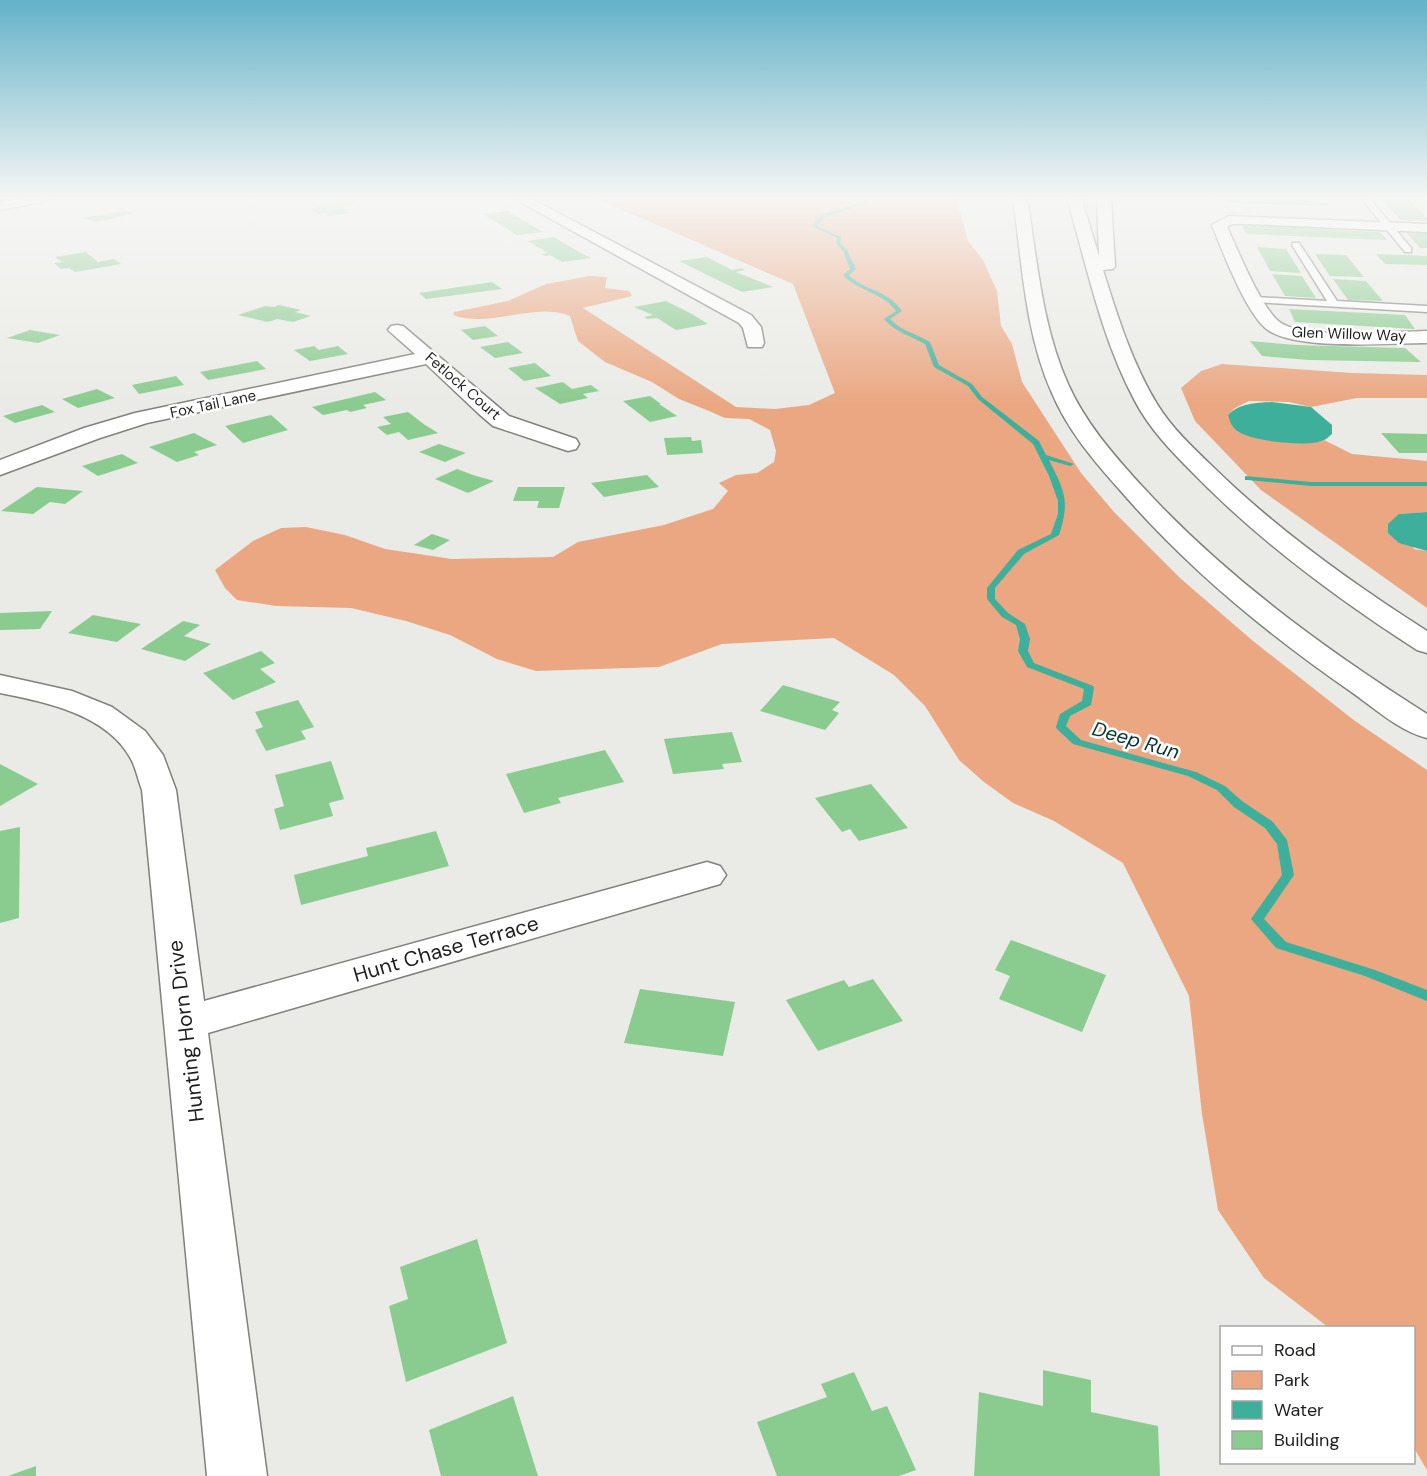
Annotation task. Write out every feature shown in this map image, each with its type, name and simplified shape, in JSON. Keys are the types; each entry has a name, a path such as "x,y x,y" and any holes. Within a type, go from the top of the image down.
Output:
{"main road":[{"path":"648,267 745,319 752,327 755,343"},
{"path":"1030,267 1032,271"},
{"path":"1031,267 1052,368 1067,403 1090,441 1162,524 1227,581 1304,644 1427,728"},
{"path":"1095,267 1131,372 1148,405 1195,462 1257,519 1325,573 1427,644"},
{"path":"1106,303 1107,267"},
{"name":"Glen Willow Way","path":"1239,267 1271,325 1291,333 1308,336 1427,337"},
{"name":"Fetlock Court","path":"397,330 501,421 568,444"},
{"name":"Fox Tail Lane","path":"0,468 92,433 143,418 430,357"},
{"name":"Hunting Horn Drive","path":"0,684 46,693 87,707 126,729 147,756 159,790 237,1476"},
{"name":"Hunt Chase Terrace","path":"185,1023 707,875"}],"lane":[{"path":"1306,267 1334,304"},
{"path":"1256,300 1427,309"}],"green space":[{"path":"754,267 986,267 997,291 1001,326 1012,344 1022,382 1081,473 1114,512 1180,578 1253,641 1355,721 1427,770 1427,1470 1415,1450 1415,1326 1327,1326 1264,1278 1218,1210 1202,1114 1189,996 1123,863 1054,821 1013,803 984,782 959,760 925,706 894,675 834,638 722,644 659,667 536,671 497,659 450,635 406,621 351,608 276,606 237,600 225,588 215,570 253,541 281,528 306,527 345,535 385,549 452,559 553,557 578,542 664,525 713,509 728,491 719,483 736,475 757,473 774,462 776,451 770,430 749,419 725,418 679,399 652,382 605,362 578,341 570,316 542,311 482,319 453,315 454,312 508,301 546,284 590,276 607,277 605,288 629,291 632,296 583,308 736,407 775,409 809,405 835,393 793,284"},
{"path":"1222,364 1352,373 1427,375 1427,398 1357,398 1311,407 1289,402 1249,401 1235,408 1228,415 1238,432 1278,442 1307,443 1324,440 1352,454 1427,461 1427,512 1399,514 1414,549 1427,551 1427,608 1261,490 1195,421 1181,388 1201,371"}],"water":[{"path":"1272,402 1311,407 1332,425 1332,434 1325,440 1316,442 1280,442 1244,435 1232,425 1228,415 1238,408 1248,404"},
{"path":"1427,512 1427,551 1399,543 1388,533 1388,524 1399,514"}],"building":[{"path":"59,267 104,267 75,272 69,268 61,269"},
{"path":"691,267 726,267 732,270 741,268 745,270 736,272 773,287 742,292"},
{"path":"1268,267 1297,267 1301,273 1270,271"},
{"path":"1324,267 1356,267 1364,277 1330,276"},
{"path":"1272,274 1302,276 1316,298 1285,296"},
{"path":"1333,279 1366,281 1383,301 1348,300"},
{"path":"492,282 502,289 426,299 419,293"},
{"path":"666,301 708,324 676,330 657,318 644,317 653,315 634,307"},
{"path":"279,305 301,310 295,312 311,316 293,322 277,319 268,322 238,315 265,306"},
{"path":"1289,309 1405,315 1415,329 1295,322"},
{"path":"485,326 498,336 473,340 461,330"},
{"path":"30,330 60,335 38,343 7,338"},
{"path":"1250,341 1296,345 1405,348 1421,362 1309,360 1262,356"},
{"path":"508,342 523,353 495,358 480,347"},
{"path":"314,346 319,350 338,346 348,354 310,361 294,350"},
{"path":"257,361 266,369 208,380 200,372"},
{"path":"535,363 551,376 524,381 508,368"},
{"path":"176,376 184,385 139,394 132,385"},
{"path":"563,382 572,389 591,385 599,391 583,394 588,398 560,404 535,388"},
{"path":"97,389 115,398 78,408 62,399"},
{"path":"375,392 386,400 363,405 367,408 323,415 312,407"},
{"path":"650,396 677,416 650,422 623,401"},
{"path":"42,405 55,412 15,423 3,416"},
{"path":"408,412 438,433 408,440 399,432 387,435 377,427 391,424 383,417"},
{"path":"271,415 288,430 243,443 225,426"},
{"path":"194,433 217,445 194,452 199,455 177,462 149,447"},
{"path":"1381,433 1427,434 1427,453 1399,453"},
{"path":"691,437 692,441 701,440 703,453 667,455 664,438"},
{"path":"439,444 466,453 445,462 419,452"},
{"path":"122,454 138,463 98,476 82,466"},
{"path":"457,469 494,481 468,493 435,479"},
{"path":"647,475 659,487 604,497 591,483"},
{"path":"37,487 83,491 65,504 50,502 33,514 1,511"},
{"path":"518,487 565,487 559,508 537,508 539,501 513,501"},
{"path":"432,534 450,540 433,550 414,545"},
{"path":"52,611 40,629 0,630 0,613"},
{"path":"93,615 141,624 117,642 68,633"},
{"path":"183,621 200,625 184,636 211,644 185,661 141,649"},
{"path":"261,651 275,663 260,669 276,682 233,700 203,673"},
{"path":"783,685 840,702 832,710 839,713 825,730 760,711"},
{"path":"298,700 314,727 301,731 306,739 266,751 255,730 263,727 255,712"},
{"path":"732,732 742,762 722,764 724,769 673,774 664,739"},
{"path":"605,750 624,782 558,798 561,803 524,813 506,774"},
{"path":"331,761 344,799 329,803 333,816 280,830 274,809 284,806 275,775"},
{"path":"0,764 38,784 0,806"},
{"path":"871,784 908,828 859,841 850,829 842,832 815,798"},
{"path":"20,827 19,918 0,923 0,831"},
{"path":"436,831 449,866 301,905 294,875 368,856 366,848"},
{"path":"1011,940 1106,975 1082,1032 999,999 1010,976 995,970"},
{"path":"873,979 903,1021 818,1051 786,1000 844,980 849,987"},
{"path":"640,989 735,1002 723,1056 624,1043"},
{"path":"477,1239 507,1343 406,1382 389,1306 408,1299 400,1267"},
{"path":"1043,1370 1091,1380 1091,1412 1158,1426 1160,1476 974,1476 979,1392 1043,1406"},
{"path":"854,1372 872,1411 887,1406 916,1470 899,1476 777,1476 757,1422 827,1397 821,1384"},
{"path":"513,1396 538,1476 441,1476 429,1430"},
{"path":"36,1466 36,1476 8,1476"}],"waterway":[{"name":"Deep Run","path":"852,267 853,269 846,275 850,280 887,298 899,311 887,319 900,330 928,343 936,366 970,385 980,398 1036,443 1053,476 1062,501 1062,514 1055,535 1021,552 991,588 991,599 1005,615 1020,624 1025,639 1023,651 1030,665 1089,688 1087,703 1065,714 1061,727 1077,742 1192,774 1221,788 1238,804 1269,825 1283,843 1288,875 1257,919 1281,945 1370,973 1427,996"},
{"path":"1044,457 1070,464"},
{"path":"1248,478 1311,484 1427,484"}]}
